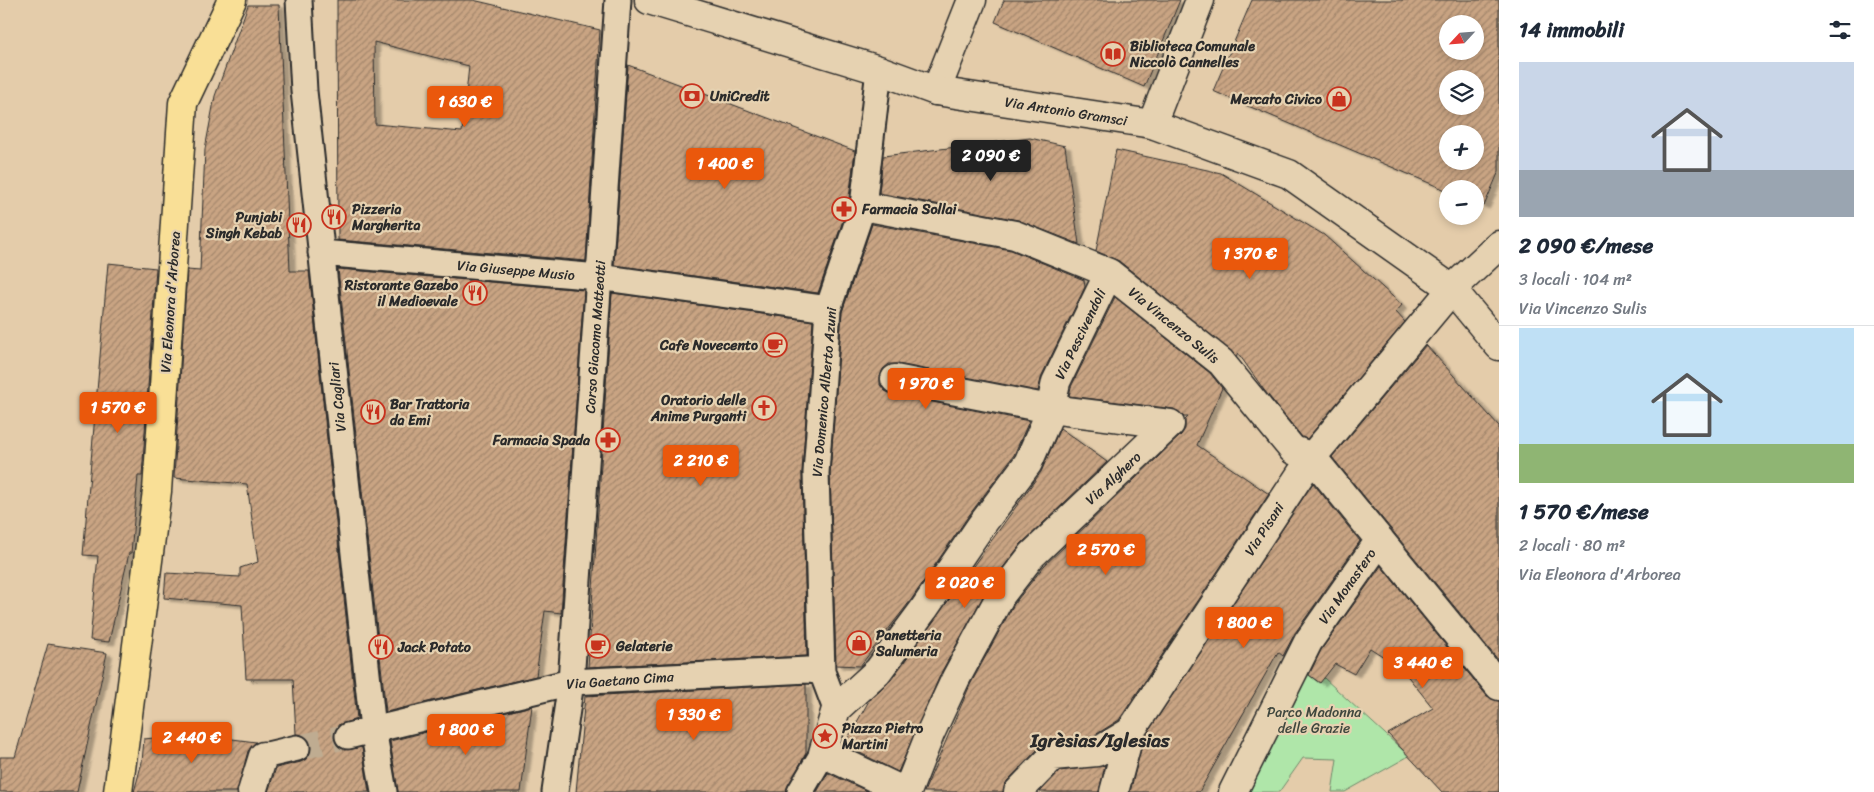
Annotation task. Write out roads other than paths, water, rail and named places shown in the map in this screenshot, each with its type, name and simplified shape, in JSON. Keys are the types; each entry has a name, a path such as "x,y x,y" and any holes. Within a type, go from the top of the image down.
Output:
{"main road":[{"name":"Via Eleonora d'Arborea","path":"118,792 157,491 183,103 232,0"}],"street":[{"name":"Via Cagliari","path":"299,0 304,91 321,253 373,729 384,792"},
{"name":"Corso Giacomo Matteotti","path":"555,792 570,682 618,0"},
{"name":"Via Antonio Gramsci","path":"649,0 879,70 936,91 1152,124 1289,174 1452,289 1499,346"},
{"path":"936,91 972,0"},
{"path":"1152,124 1200,0"},
{"name":"Via Domenico Alberto Azuni","path":"818,667 816,473 828,309 863,206 879,70"},
{"name":"Via Vincenzo Sulis","path":"863,206 1015,235 1109,274 1221,362 1292,450 1312,457 1499,686"},
{"name":"Via Pisani","path":"1114,792 1130,732 1312,457 1452,289 1499,245"},
{"name":"Via Giuseppe Musio","path":"321,253 599,277 828,309"},
{"name":"Via Pescivendoli","path":"836,709 878,671 1028,463 1050,409 1056,382 1109,274"},
{"path":"895,379 1050,409"},
{"name":"Via Alghero","path":"906,792 956,678 1001,595 1032,555 1170,424 1050,409"},
{"name":"Via Monastero","path":"1233,792 1308,642 1380,540"},
{"path":"800,792 830,757 836,709 818,667"},
{"name":"Via Gaetano Cima","path":"348,736 570,682 818,667"},
{"path":"1018,792 1053,756 1097,752 1130,732"},
{"path":"252,792 263,756 297,748"},
{"path":"830,757 906,792"}],"tunnel":[{"path":"297,748 348,736"}],"place":[{"name":"Biblioteca Comunale Niccolò Cannelles","path":"1113,54"},
{"name":"UniCredit","path":"692,96"},
{"name":"Mercato Civico","path":"1339,99"},
{"name":"Farmacia Sollai","path":"844,209"},
{"name":"Pizzeria Margherita","path":"334,217"},
{"name":"Punjabi Singh Kebab","path":"299,225"},
{"name":"Ristorante Gazebo il Medioevale","path":"475,293"},
{"name":"Cafe Novecento","path":"775,345"},
{"name":"Oratorio delle Anime Purganti","path":"764,408"},
{"name":"Bar Trattoria da Emi","path":"373,412"},
{"name":"Farmacia Spada","path":"608,440"},
{"name":"Panetteria Salumeria","path":"859,643"},
{"name":"Gelaterie","path":"598,646"},
{"name":"Jack Potato","path":"381,647"},
{"name":"Piazza Pietro Martini","path":"825,736"}],"district":[{"name":"Igrèsias/Iglesias","path":"1100,740"}],"park label":[{"name":"Parco Madonna delle Grazie","path":"1314,720"}]}
